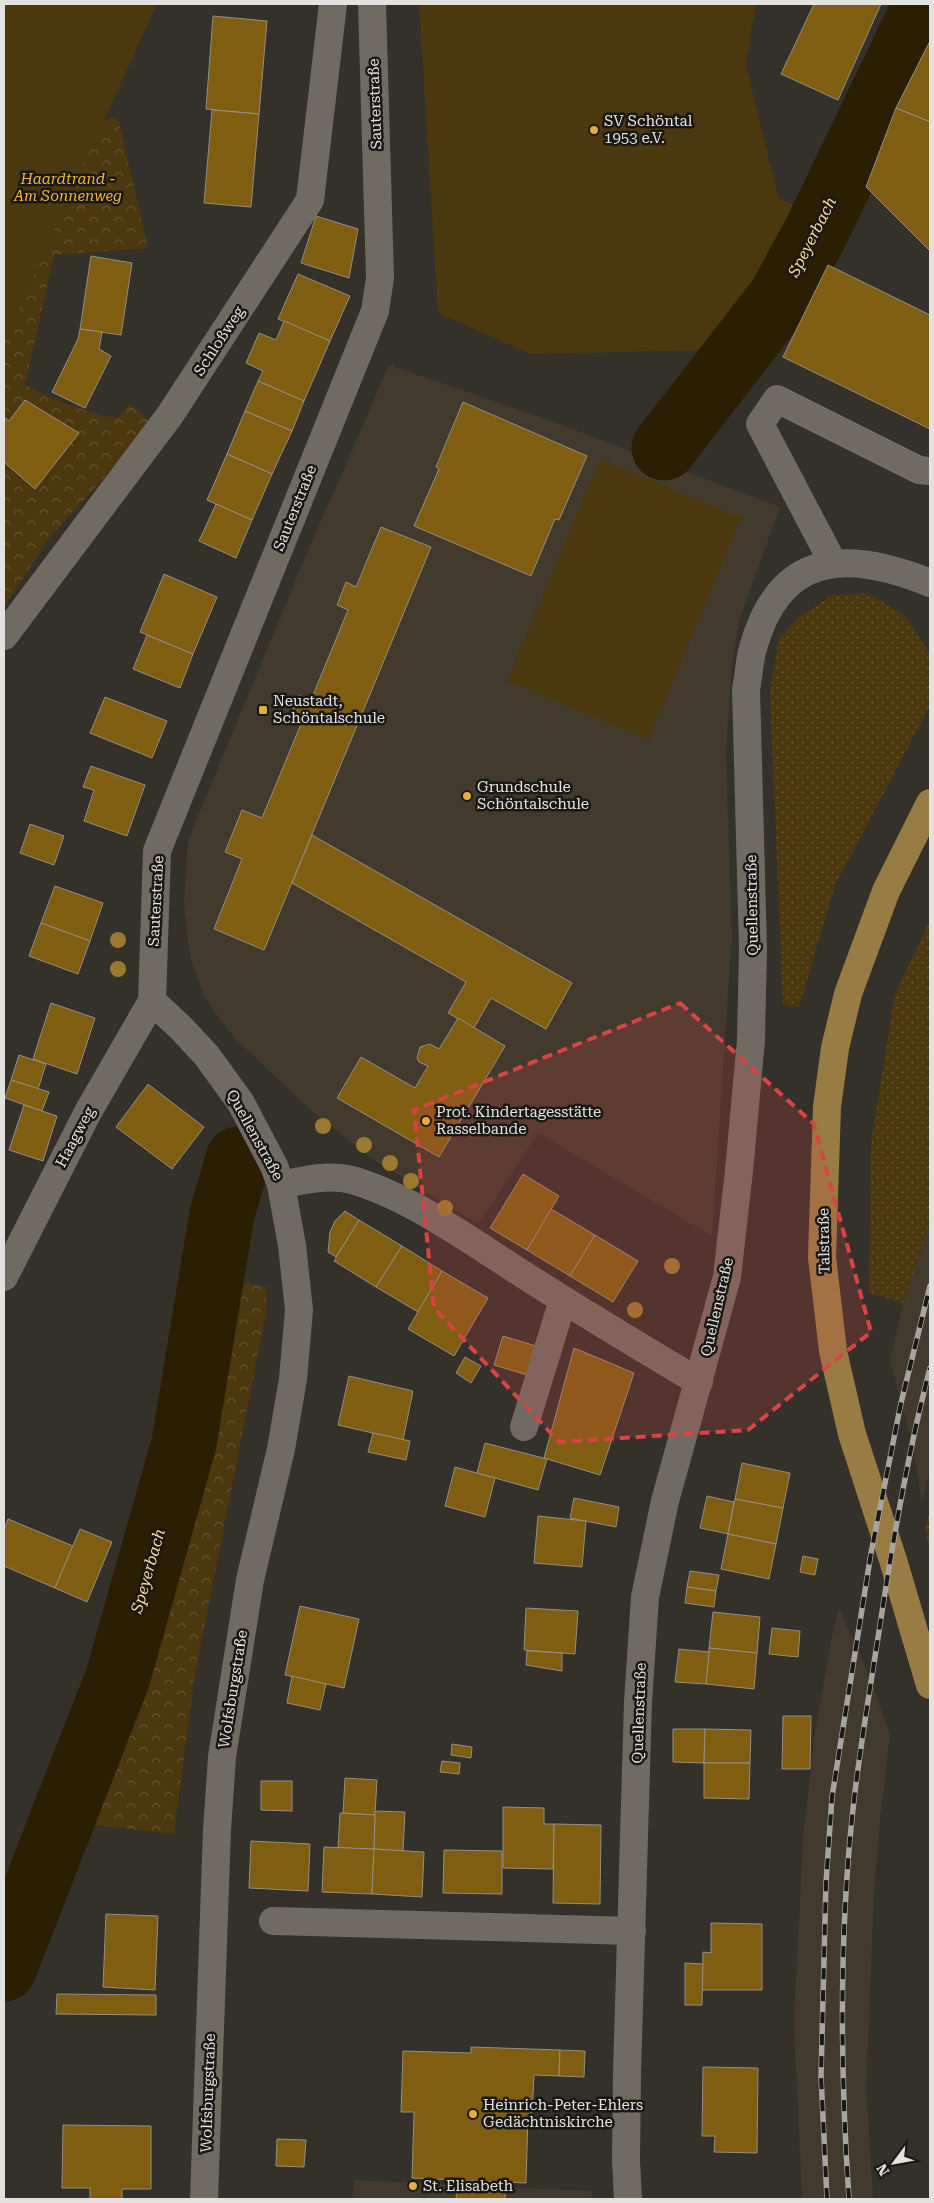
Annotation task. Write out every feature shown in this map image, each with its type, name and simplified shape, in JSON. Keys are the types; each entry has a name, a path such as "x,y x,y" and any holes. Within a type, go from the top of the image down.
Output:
{"main road":[{"name":"Talstraße","path":"930,803 886,891 848,994 835,1048 827,1107 822,1247 834,1350 852,1434 893,1560 930,1685"}],"street":[{"name":"Schloßweg","path":"4,636 170,415 310,200 333,4"},
{"name":"Sauterstraße","path":"152,1001 157,851 375,311 380,278 372,4"},
{"path":"833,563 760,424 777,399 919,470 930,471"},
{"name":"Quellenstraße","path":"628,2199 627,2073 638,1702 646,1597 665,1501 727,1277 740,1172 752,1040 753,949 746,690 752,649 765,616 792,580 810,570 833,563 859,562 897,571 930,583"},
{"name":"Quellenstraße","path":"152,1001 207,1056 241,1102 274,1166 281,1185 319,1177 350,1180 389,1195 450,1227 563,1300 698,1382"},
{"name":"Haagweg","path":"4,1277 88,1112 152,1001"},
{"name":"Wolfsburgstraße","path":"204,2199 217,1830 222,1756 250,1580 281,1449 293,1379 299,1310 292,1245 281,1185"},
{"path":"524,1427 563,1300"},
{"path":"273,1921 632,1931"}],"highlighted area":[{"path":"680,1003 814,1124 871,1332 748,1430 559,1442 434,1308 414,1110"}],"shaded area":[{"name":"Grundschule Schöntalschule","path":"389,365 529,413 780,507 739,621 732,666 726,752 732,936 712,1236 538,1133 478,1224 371,1158 313,1112 234,1038 204,997 190,956 184,905 188,840 304,560"},
{"path":"930,1222 930,1467 922,1503 913,1446 890,1360 903,1303"},
{"path":"839,1608 871,1680 890,1735 874,1894 866,2089 873,2199 802,2199 794,2022 803,1838 815,1732 831,1640"},
{"name":"St. Elisabeth","path":"354,2180 591,2191 592,2199 353,2199"}],"green space":[{"name":"Haardtrand - Am Sonnenweg","path":"4,4 166,4 83,15 80,124 118,118 148,248 54,255 25,385 70,405 117,419 130,404 153,424 50,537 4,607"},
{"path":"4,4 157,4 4,340"},
{"name":"SV Schöntal 1953 e.V.","path":"419,4 756,4 746,64 778,197 796,207 718,350 531,354 438,313"},
{"path":"600,459 741,518 648,740 507,681"},
{"path":"868,593 905,616 930,653 930,706 835,885 799,1007 783,1005 770,692 779,638 799,617 832,595"},
{"path":"930,921 930,1222 903,1303 869,1293 871,1142 895,994"},
{"path":"223,1279 266,1287 266,1314 195,1673 174,1834 78,1823 144,1629 199,1445"},
{"path":"930,1509 930,1549 925,1529"}],"building":[{"path":"814,4 881,4 838,100 781,74"},
{"path":"213,16 267,21 259,114 206,109"},
{"path":"930,41 930,122 896,108"},
{"path":"896,108 930,122 930,251 866,187"},
{"path":"212,110 259,114 251,207 204,203"},
{"path":"316,216 358,229 349,278 301,263"},
{"path":"91,256 132,263 121,335 80,329"},
{"path":"828,265 930,315 930,429 783,357"},
{"path":"298,274 350,296 330,341 278,319"},
{"path":"284,321 330,341 304,401 258,381 263,371 246,363 259,333 276,340"},
{"path":"80,329 102,332 99,349 111,356 85,408 52,392 78,339"},
{"path":"258,381 304,401 292,431 245,411"},
{"path":"25,400 79,433 35,489 4,462 4,417 9,421"},
{"path":"463,402 587,456 559,520 555,519 531,576 414,526 439,469 436,467"},
{"path":"245,411 292,431 272,474 227,454"},
{"path":"227,454 272,474 252,520 207,500"},
{"path":"216,504 252,520 236,558 199,541"},
{"path":"381,527 431,547 264,950 214,929 242,859 225,852 242,810 262,818 301,724 289,719 299,695 311,700 348,610 337,605 346,582 356,587"},
{"path":"164,574 217,597 193,654 140,632"},
{"path":"147,635 193,654 180,688 133,669"},
{"path":"105,697 167,721 152,758 90,733"},
{"path":"91,766 145,785 127,836 84,821 94,790 83,787"},
{"path":"30,824 64,836 54,865 20,853"},
{"path":"312,835 572,983 546,1029 491,998 474,1028 448,1013 466,982 292,883"},
{"path":"55,886 103,903 90,941 41,923"},
{"path":"41,923 90,941 78,974 29,956"},
{"path":"51,1003 95,1018 77,1074 33,1059"},
{"path":"458,1018 505,1046 439,1157 337,1098 361,1057 415,1088 428,1066 419,1062 417,1058 420,1047 430,1044 439,1049"},
{"path":"19,1055 46,1064 38,1089 11,1080"},
{"path":"11,1080 49,1092 42,1111 5,1098"},
{"path":"148,1084 204,1127 172,1169 116,1127"},
{"path":"24,1105 57,1116 43,1161 9,1150"},
{"path":"523,1174 559,1196 527,1250 490,1228"},
{"path":"551,1209 595,1235 570,1276 527,1250"},
{"path":"345,1211 359,1220 336,1257 328,1252 330,1232 335,1221"},
{"path":"359,1220 402,1246 376,1287 334,1261"},
{"path":"595,1235 638,1261 613,1302 570,1276"},
{"path":"402,1246 442,1271 418,1312 376,1287"},
{"path":"442,1271 488,1298 454,1356 408,1329"},
{"path":"503,1336 536,1346 527,1375 494,1365"},
{"path":"574,1348 634,1373 600,1475 544,1458"},
{"path":"465,1357 481,1366 471,1383 456,1373"},
{"path":"349,1376 413,1391 403,1440 338,1425"},
{"path":"373,1433 410,1441 406,1460 368,1452"},
{"path":"485,1443 547,1459 538,1490 477,1473"},
{"path":"742,1463 790,1473 783,1508 735,1499"},
{"path":"455,1467 495,1478 485,1517 445,1506"},
{"path":"707,1496 734,1502 728,1534 700,1528"},
{"path":"574,1498 619,1507 616,1527 570,1518"},
{"path":"735,1499 783,1508 776,1544 728,1534"},
{"path":"538,1516 586,1521 582,1567 534,1563"},
{"path":"8,1519 73,1546 55,1588 4,1566 4,1530"},
{"path":"80,1529 112,1542 87,1602 55,1588"},
{"path":"728,1534 776,1544 769,1579 721,1569"},
{"path":"803,1556 818,1559 815,1575 800,1572"},
{"path":"690,1571 719,1575 716,1591 687,1587"},
{"path":"687,1587 716,1591 714,1607 685,1603"},
{"path":"300,1606 359,1619 344,1688 285,1675"},
{"path":"526,1608 578,1611 575,1654 524,1650"},
{"path":"713,1612 760,1617 757,1653 709,1648"},
{"path":"772,1628 800,1631 798,1657 769,1654"},
{"path":"709,1648 757,1653 754,1689 706,1684"},
{"path":"679,1649 709,1652 706,1684 675,1682"},
{"path":"527,1651 562,1653 562,1671 526,1665"},
{"path":"292,1676 326,1684 320,1710 287,1703"},
{"path":"783,1716 811,1716 810,1769 782,1769"},
{"path":"673,1729 705,1729 704,1763 673,1762"},
{"path":"705,1729 751,1730 750,1763 704,1763"},
{"path":"452,1744 472,1747 471,1758 451,1755"},
{"path":"442,1761 460,1763 459,1774 440,1772"},
{"path":"704,1763 750,1763 749,1799 704,1798"},
{"path":"345,1778 377,1780 375,1815 343,1813"},
{"path":"261,1781 292,1781 292,1811 261,1810"},
{"path":"503,1807 544,1808 544,1824 554,1824 553,1869 503,1868"},
{"path":"375,1811 405,1812 403,1851 374,1849"},
{"path":"340,1813 375,1815 374,1849 338,1848"},
{"path":"554,1824 601,1825 600,1904 553,1903"},
{"path":"251,1841 310,1844 308,1891 249,1888"},
{"path":"324,1847 374,1849 372,1894 322,1892"},
{"path":"374,1849 424,1852 422,1897 372,1894"},
{"path":"444,1850 502,1851 502,1894 443,1893"},
{"path":"106,1914 158,1916 155,1990 103,1987"},
{"path":"711,1923 762,1924 762,1990 702,1990 703,1952 711,1953"},
{"path":"685,1963 703,1964 702,2005 685,2005"},
{"path":"57,1994 156,1995 156,2015 56,2014"},
{"name":"Heinrich-Peter-Ehlers Gedächtniskirche","path":"471,2047 560,2050 559,2076 534,2075 532,2116 528,2116 526,2183 412,2178 414,2112 401,2112 403,2051 471,2053"},
{"path":"560,2050 585,2051 584,2077 559,2076"},
{"path":"703,2067 758,2068 757,2153 714,2152 715,2136 702,2136"},
{"path":"63,2125 151,2126 151,2189 122,2189 122,2199 90,2199 90,2188 62,2188"},
{"path":"277,2139 306,2140 304,2167 276,2166"},
{"path":"457,2187 505,2189 505,2199 456,2199"}],"waterway":[{"name":"Speyerbach","path":"664,448 780,298 816,232 918,20 930,8"},
{"name":"Speyerbach","path":"4,1969 118,1677 184,1443 222,1214 238,1159"}],"railway":[{"path":"827,2199 821,2076 826,1883 832,1797 871,1553 901,1403 930,1286"},
{"path":"849,2199 844,2100 842,1999 849,1849 860,1756 890,1560 908,1464 930,1368"}],"place":[{"name":"SV Schöntal 1953 e.V.","path":"594,130"},
{"name":"Neustadt, Schöntalschule","path":"263,710"},
{"name":"Grundschule Schöntalschule","path":"467,796"},
{"name":"Prot. Kindertagesstätte Rasselbande","path":"426,1121"},
{"name":"Heinrich-Peter-Ehlers Gedächtniskirche","path":"473,2114"},
{"name":"St. Elisabeth","path":"413,2186"}]}
